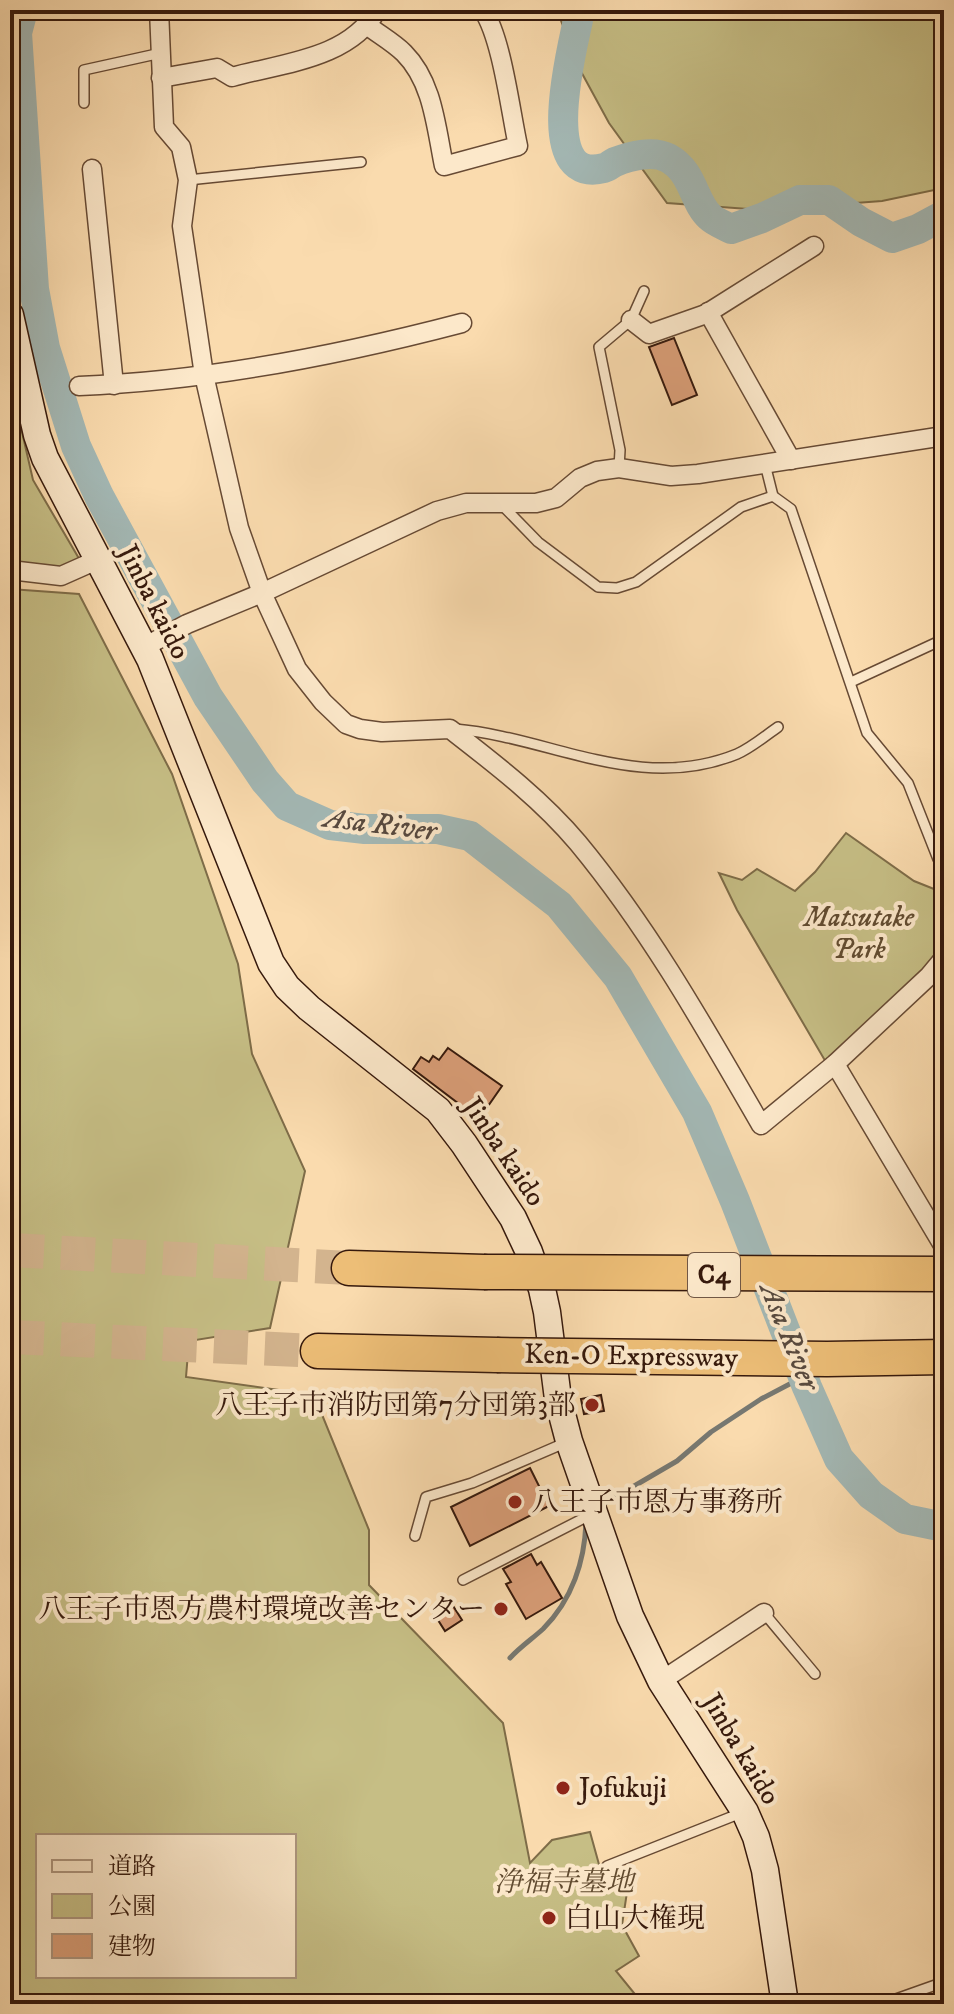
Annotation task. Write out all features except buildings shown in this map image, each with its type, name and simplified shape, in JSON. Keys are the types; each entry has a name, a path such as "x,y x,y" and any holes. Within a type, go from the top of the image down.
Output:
{"highway":[{"name":"C4","path":"349,1268 484,1272 944,1274"},
{"name":"Ken-O Expressway","path":"318,1351 827,1359 944,1357"}],"main road":[{"name":"Jinba kaido","path":"10,315 37,435 49,467 97,560 149,644 271,963 287,987 309,1008 438,1110 513,1218 529,1252 547,1312 558,1399 569,1441 630,1616 661,1681 745,1812 756,1837 765,1870 785,2004"}],"street":[{"path":"159,10 164,127 181,147 188,180 182,226 204,375 239,528 262,593 297,669 323,702 346,724 360,729 382,732 450,729 525,788 577,842 651,941 687,996 761,1125 937,981 944,958"},
{"path":"161,78 217,68 232,77 317,55 349,42 373,18 420,73 429,94 444,166 518,146 499,56 483,10"},
{"path":"92,169 114,385"},
{"path":"631,320 649,334 708,312 814,246"},
{"path":"708,312 791,460"},
{"path":"79,386 204,375 387,343 462,323"},
{"path":"149,644 437,511 466,503 536,503 556,498 580,478 597,471 619,468 671,476 944,436"},
{"path":"10,570 61,576 97,560"},
{"path":"835,1064 944,1247"},
{"path":"661,1681 764,1613"}],"lane":[{"path":"84,103 84,70 161,53"},
{"path":"188,180 361,162"},
{"path":"619,468 620,450 599,347 631,320 644,291"},
{"path":"765,464 773,496 791,509 867,733 908,783 938,859 944,861"},
{"path":"502,505 538,542 598,587 617,588 636,582 741,507 773,496"},
{"path":"851,682 944,639"},
{"path":"450,729 500,736 591,761 623,766 675,767 713,762 740,753 778,727"},
{"path":"415,1536 426,1497 472,1483 569,1441"},
{"path":"463,1580 593,1513"},
{"path":"764,1613 815,1674"},
{"path":"607,1866 745,1812"},
{"path":"882,2004 944,1982"}],"green space":[{"path":"557,10 944,10 944,188 882,201 762,210 667,203 609,123 578,66"},
{"path":"10,380 33,480 81,562 55,570 10,563"},
{"name":"浄福寺墓地","path":"10,589 79,594 172,774 238,964 252,1054 305,1171 270,1328 189,1341 186,1377 314,1395 369,1530 369,1585 503,1723 530,1863 552,1840 590,1832 600,1868 629,1879 622,1925 639,1956 616,1971 643,2004 10,2004"},
{"name":"Matsutake Park","path":"846,833 914,881 944,893 944,949 926,972 827,1064 737,910 719,873 742,880 757,869 795,891 815,872"}],"waterway":[{"name":"Asa River","path":"23,10 17,33 34,289 45,348 76,446 99,496 208,697 265,781 287,806 330,825 365,829 438,829 470,836 559,905 618,977 697,1112 839,1459 871,1495 905,1519 944,1527"},
{"path":"576,10 578,20 563,112 564,137 570,157 583,168 604,168 642,155 656,154 668,158 683,171 704,211 731,229 800,200 829,200 892,238 944,215"},
{"path":"10,74 21,73"},
{"path":"605,1503 677,1461 711,1432 761,1399 803,1377"},
{"path":"510,1658 543,1629 562,1606 580,1565 586,1521"}],"tunnel":[{"path":"10,1250 349,1268"},
{"path":"10,1337 318,1351"}],"place":[{"name":"八王子市消防団第7分団第3部","path":"592,1405"},
{"name":"八王子市恩方事務所","path":"515,1502"},
{"name":"八王子市恩方農村環境改善センター","path":"501,1609"},
{"name":"Jofukuji","path":"563,1788"},
{"name":"白山大権現","path":"549,1918"}]}
